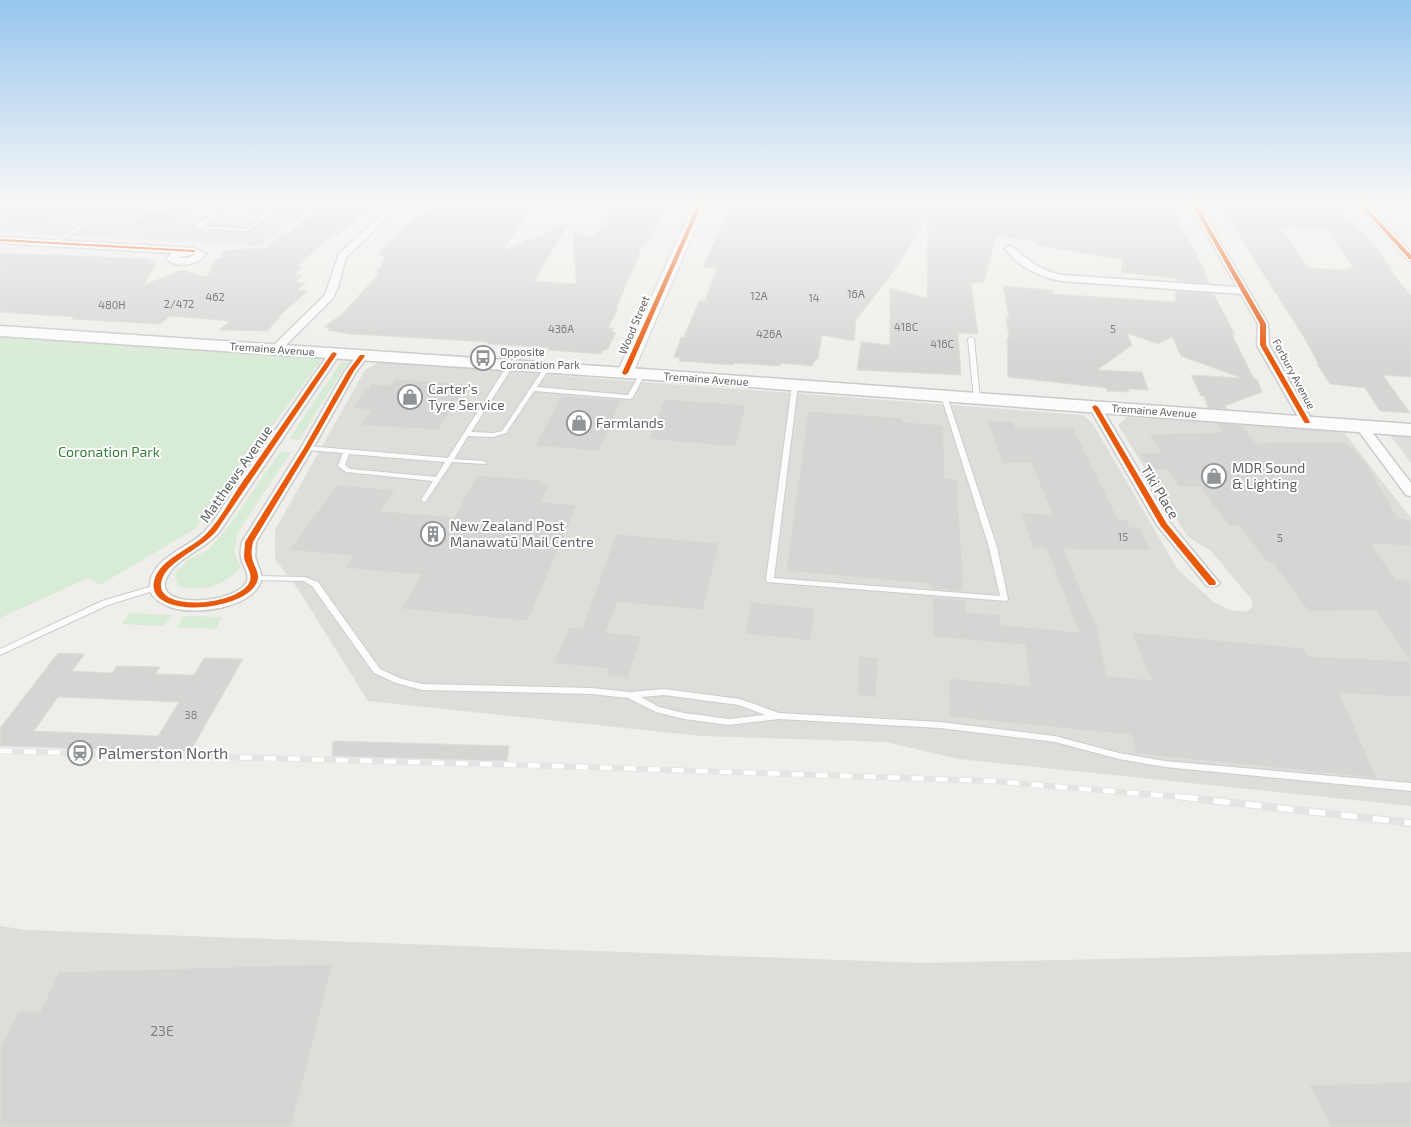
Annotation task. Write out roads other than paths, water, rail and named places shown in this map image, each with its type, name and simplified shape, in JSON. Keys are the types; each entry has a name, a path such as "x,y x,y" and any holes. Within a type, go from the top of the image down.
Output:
{"main road":[{"name":"Tremaine Avenue","path":"0,330 56,337 633,374 1411,430"}],"street":[{"path":"171,257 172,260 185,261 198,257"},
{"path":"275,350 329,296 333,290 342,257"},
{"name":"Wood Street","path":"633,374 679,257"},
{"path":"1019,257 1030,268 1054,277 1074,280 1245,291"},
{"name":"Forbury Avenue","path":"1225,257 1262,324 1263,345 1307,422"},
{"name":"Matthews Avenue","path":"156,587 158,575 208,535 334,354"},
{"path":"156,587 161,596 192,606 214,605 241,595 252,587 255,578 254,568 248,558 249,542 307,448 351,371 362,356"},
{"name":"Tiki Place","path":"1095,407 1164,525 1212,583"},
{"path":"1361,426 1411,492"}],"lane":[{"path":"971,339 977,399"},
{"path":"424,500 510,366"},
{"path":"466,434 493,435 506,431 546,369"},
{"path":"534,389 630,397 633,374"},
{"path":"795,386 770,580 1004,599 993,547 944,396"},
{"path":"307,448 483,463"},
{"path":"347,451 341,466 348,471 438,479"},
{"path":"255,578 305,579 315,584 377,671 399,681 422,688 591,691 630,696 664,692 740,702 779,716"},
{"path":"0,652 105,603 156,587"},
{"path":"630,696 656,709 684,716 729,722 779,716 959,728 1055,739 1119,756 1165,764 1411,787"}],"railway":[{"path":"0,751 555,766 991,781 1185,797"},
{"path":"1185,797 1193,798"},
{"path":"1185,797 1411,823"}],"place":[{"name":"Opposite Coronation Park","path":"483,358"},
{"name":"Carter's Tyre Service","path":"410,397"},
{"name":"Farmlands","path":"579,423"},
{"name":"MDR Sound & Lighting","path":"1214,476"},
{"name":"New Zealand Post Manawatū Mail Centre","path":"433,534"},
{"name":"Palmerston North","path":"80,753"}],"park label":[{"name":"Coronation Park","path":"109,452"}]}
